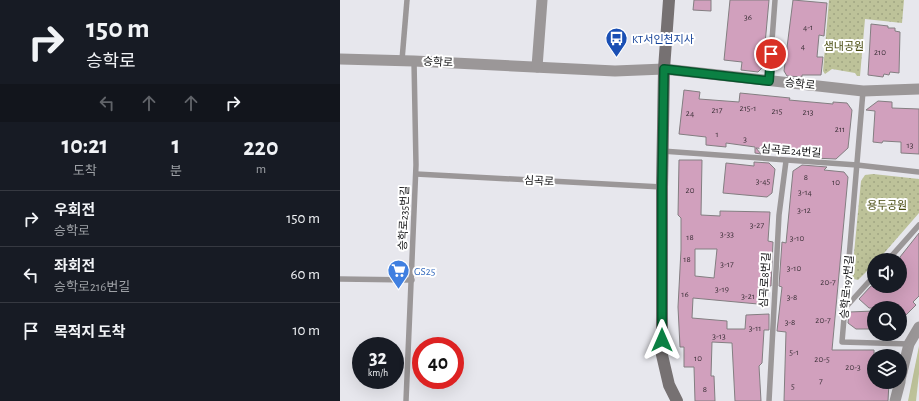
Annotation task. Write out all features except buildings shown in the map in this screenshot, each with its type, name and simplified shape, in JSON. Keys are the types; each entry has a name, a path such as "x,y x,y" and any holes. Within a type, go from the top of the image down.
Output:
{"street":[{"path":"537,67 542,0"},
{"path":"669,0 664,69 662,151 662,355 669,385 677,401"},
{"name":"승학로","path":"340,59 402,60 615,70 664,69 863,91 919,89"},
{"path":"907,352 909,344 919,327"},
{"path":"895,401 898,389"}],"lane":[{"path":"402,60 407,0"},
{"path":"769,81 776,0"},
{"name":"승학로235번길","path":"406,401 416,174 414,61"},
{"name":"승학로197번길","path":"863,91 842,342 909,344"},
{"name":"심곡로24번길","path":"662,151 857,165 919,172"},
{"name":"심곡로8번길","path":"769,401 779,215 786,161"},
{"name":"심곡로","path":"416,174 662,187"},
{"path":"894,253 919,225"},
{"path":"340,279 412,280"},
{"path":"845,308 867,284"}],"green space":[{"name":"샘내공원","path":"829,0 904,0 902,23 865,19 860,76 857,76 855,73 832,69 825,74 823,71"},
{"name":"용두공원","path":"873,174 919,179 919,213 884,253 867,253 867,271 858,280 854,279 852,274 861,181 865,175"},
{"path":"919,346 919,374 916,401 908,401"}],"place":[{"name":"KT서인천지사","path":"616,58"},
{"name":"GS25","path":"398,290"}],"route":[{"path":"662,340 664,69 769,81 771,54"}]}
